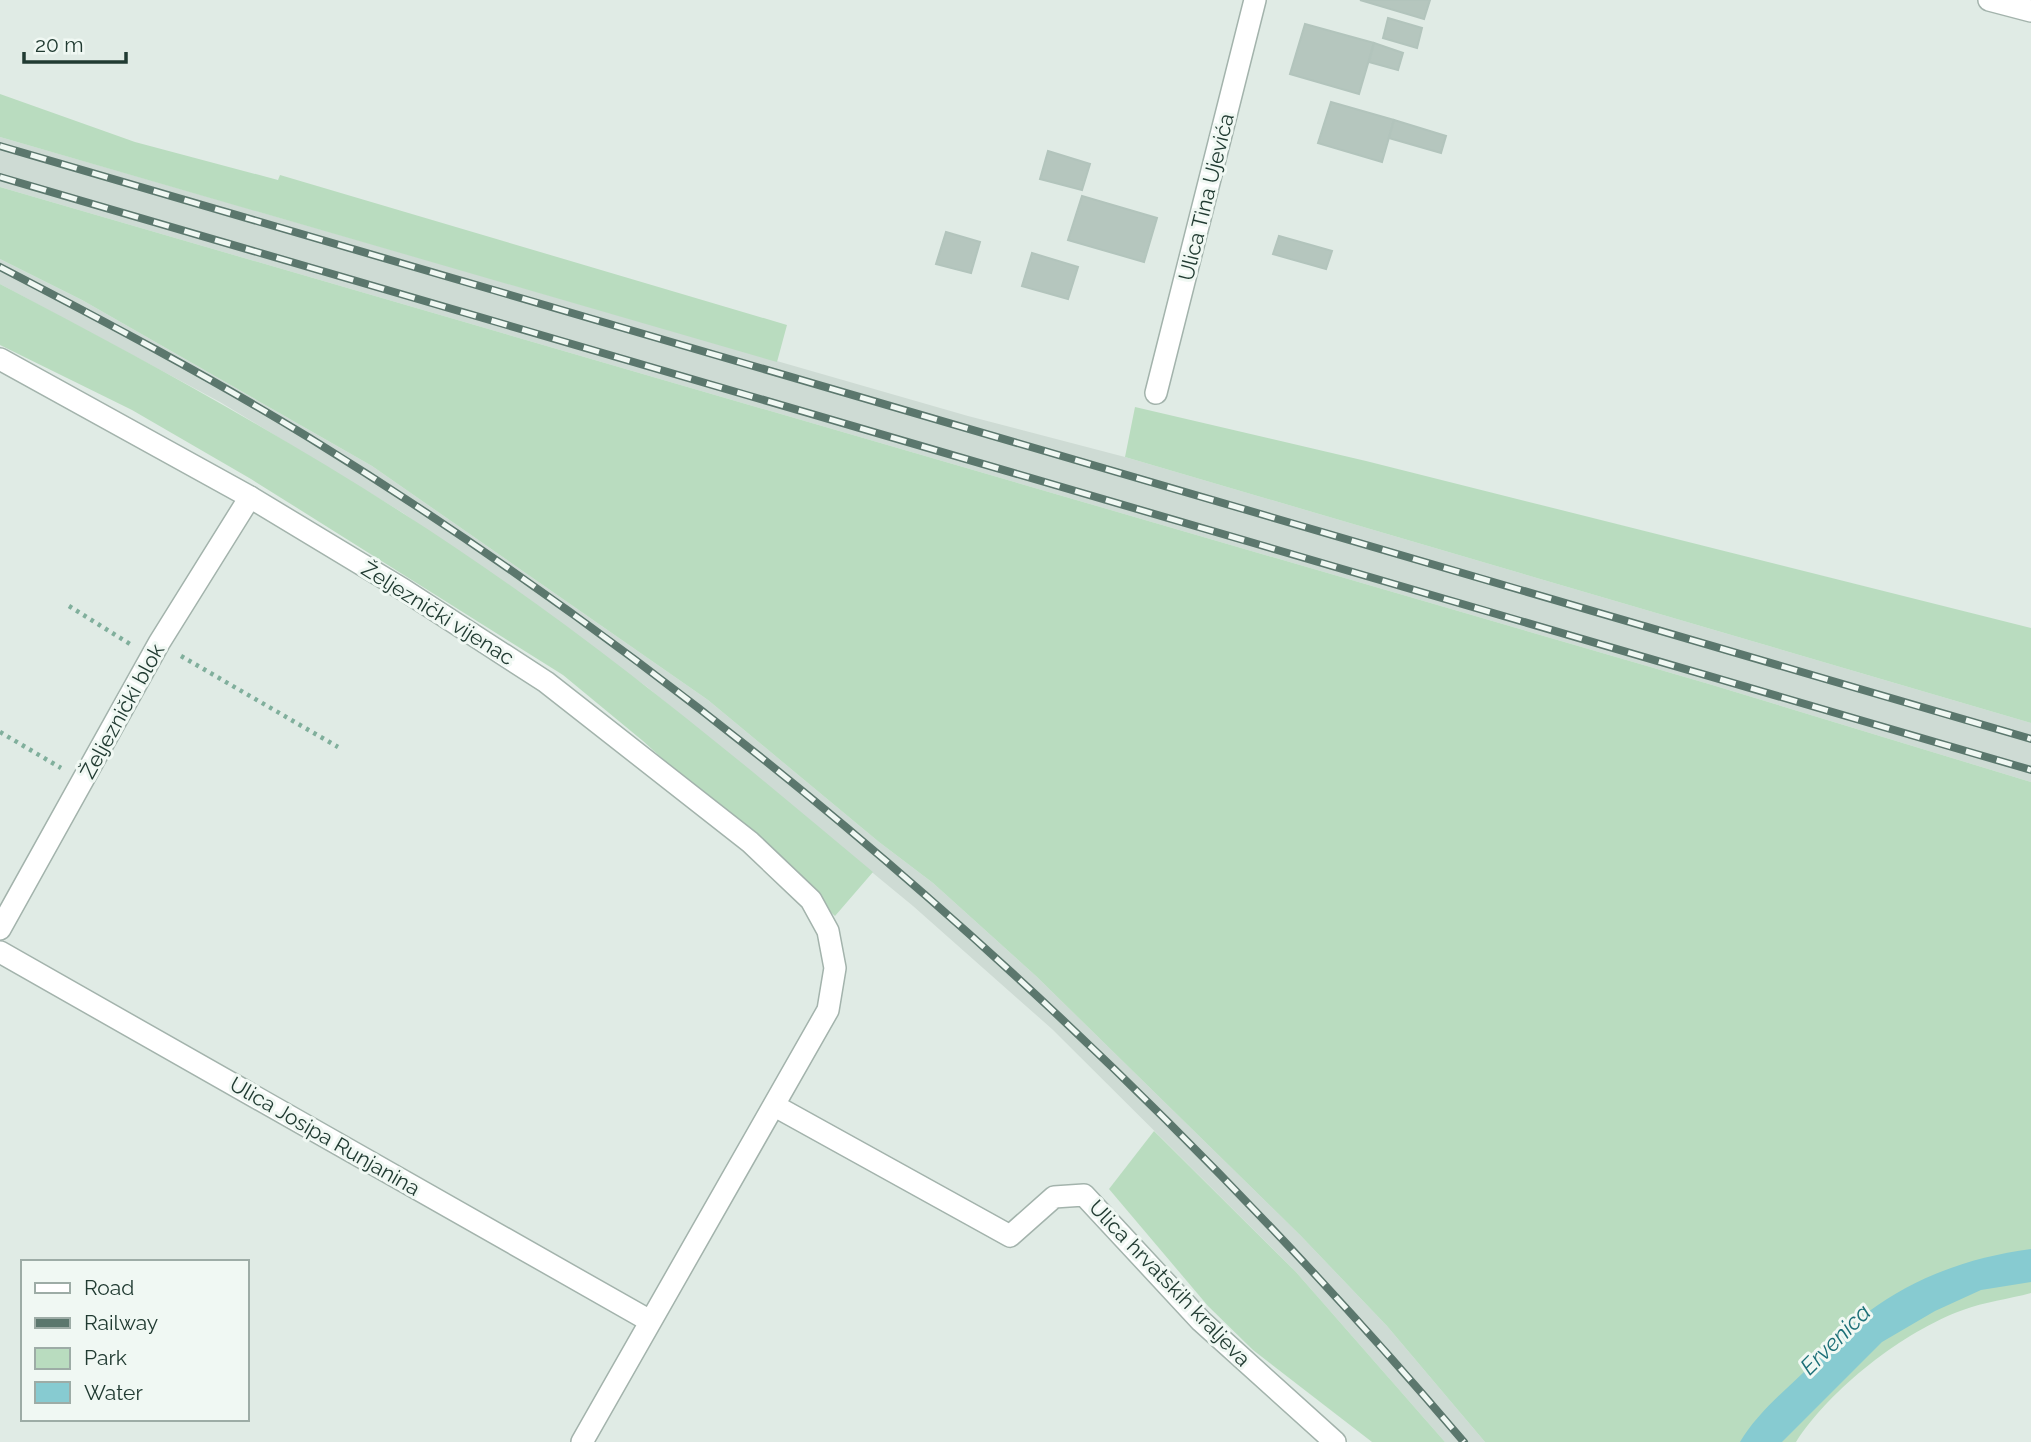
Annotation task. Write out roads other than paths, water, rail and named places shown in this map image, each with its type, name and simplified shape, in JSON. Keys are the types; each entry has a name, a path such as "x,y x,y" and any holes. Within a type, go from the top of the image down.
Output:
{"street":[{"name":"Ulica Tina Ujevića","path":"1156,393 1255,0"},
{"path":"1989,0 2031,11"},
{"name":"Željeznički vijenac","path":"0,359 250,497 404,590 547,682 750,842 811,900 828,931 835,968 828,1010 775,1106"},
{"name":"Željeznički blok","path":"0,929 155,650 250,497"},
{"name":"Ulica Josipa Runjanina","path":"0,952 650,1321"},
{"path":"582,1442 775,1106"},
{"name":"Ulica hrvatskih kraljeva","path":"775,1106 1010,1236 1054,1197 1084,1195 1201,1321 1335,1442"}],"water":[{"path":"2031,1249 2031,1282 1981,1290 1935,1311 1882,1342 1782,1442 1740,1442 1779,1396 1851,1326 1887,1299 1945,1270 1987,1257"}],"railway":[{"path":"0,146 2031,739"},
{"path":"0,177 2031,770"},
{"path":"0,267 156,349 308,437 468,541 625,652 777,770 925,894 1067,1024 1205,1159 1337,1299 1464,1442"}],"water label":[{"name":"Ervenica","path":"1835,1339"}]}
